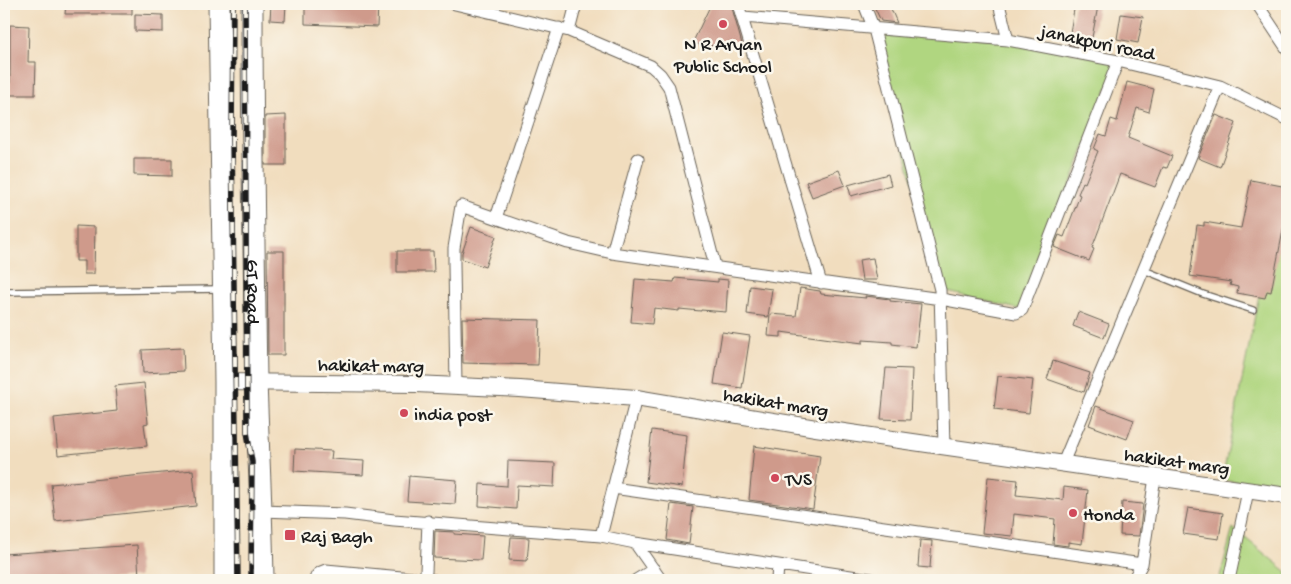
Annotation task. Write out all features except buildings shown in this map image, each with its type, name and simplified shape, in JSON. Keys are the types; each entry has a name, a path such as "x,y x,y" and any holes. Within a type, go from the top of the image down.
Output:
{"highway":[{"name":"GT Road","path":"220,4 225,382 224,580"},
{"name":"GT Road","path":"252,4 256,382 262,511 262,580"},
{"path":"222,118 252,116"}],"street":[{"path":"455,4 564,29 650,66 660,74 669,87 715,266"},
{"path":"496,218 564,29 576,4"},
{"path":"738,4 821,283"},
{"path":"864,4 874,29 940,290 944,446"},
{"path":"999,4 1008,40"},
{"path":"1257,4 1287,49"},
{"name":"janakpuri road","path":"743,17 1008,40 1118,61 1220,86 1287,119"},
{"path":"456,386 454,248 461,206 568,242 612,253 941,299 1016,313 1022,310 1118,61"},
{"path":"1063,463 1220,86"},
{"path":"612,253 638,159"},
{"name":"hakikat marg","path":"225,382 520,388 636,398 944,446 1287,496"},
{"path":"601,536 636,398"},
{"path":"1133,580 1142,564 1155,477"},
{"path":"613,488 1142,564"},
{"path":"1229,580 1248,491"},
{"path":"262,511 345,514 394,520 428,521 601,536 635,543 877,580"},
{"path":"315,580 316,576 326,570 427,578 428,521"},
{"path":"635,543 661,580"},
{"path":"777,580 778,565"},
{"path":"636,580 654,569"}],"lane":[{"path":"1144,270 1203,294 1253,310"},
{"path":"4,292 224,289"}],"green space":[{"path":"874,29 1008,40 1118,61 1022,310 940,290"},
{"path":"1279,195 1287,195 1287,487 1222,480"},
{"path":"1233,528 1287,572 1287,580 1219,580"}],"railway":[{"path":"233,4 232,139 238,580"},
{"path":"245,4 247,432 252,462 251,580"}],"place":[{"name":"N R Aryan Public School","path":"723,24"},
{"name":"india post","path":"404,413"},
{"name":"TVS","path":"775,478"},
{"name":"Honda","path":"1073,513"},
{"name":"Raj Bagh","path":"290,535"}]}
